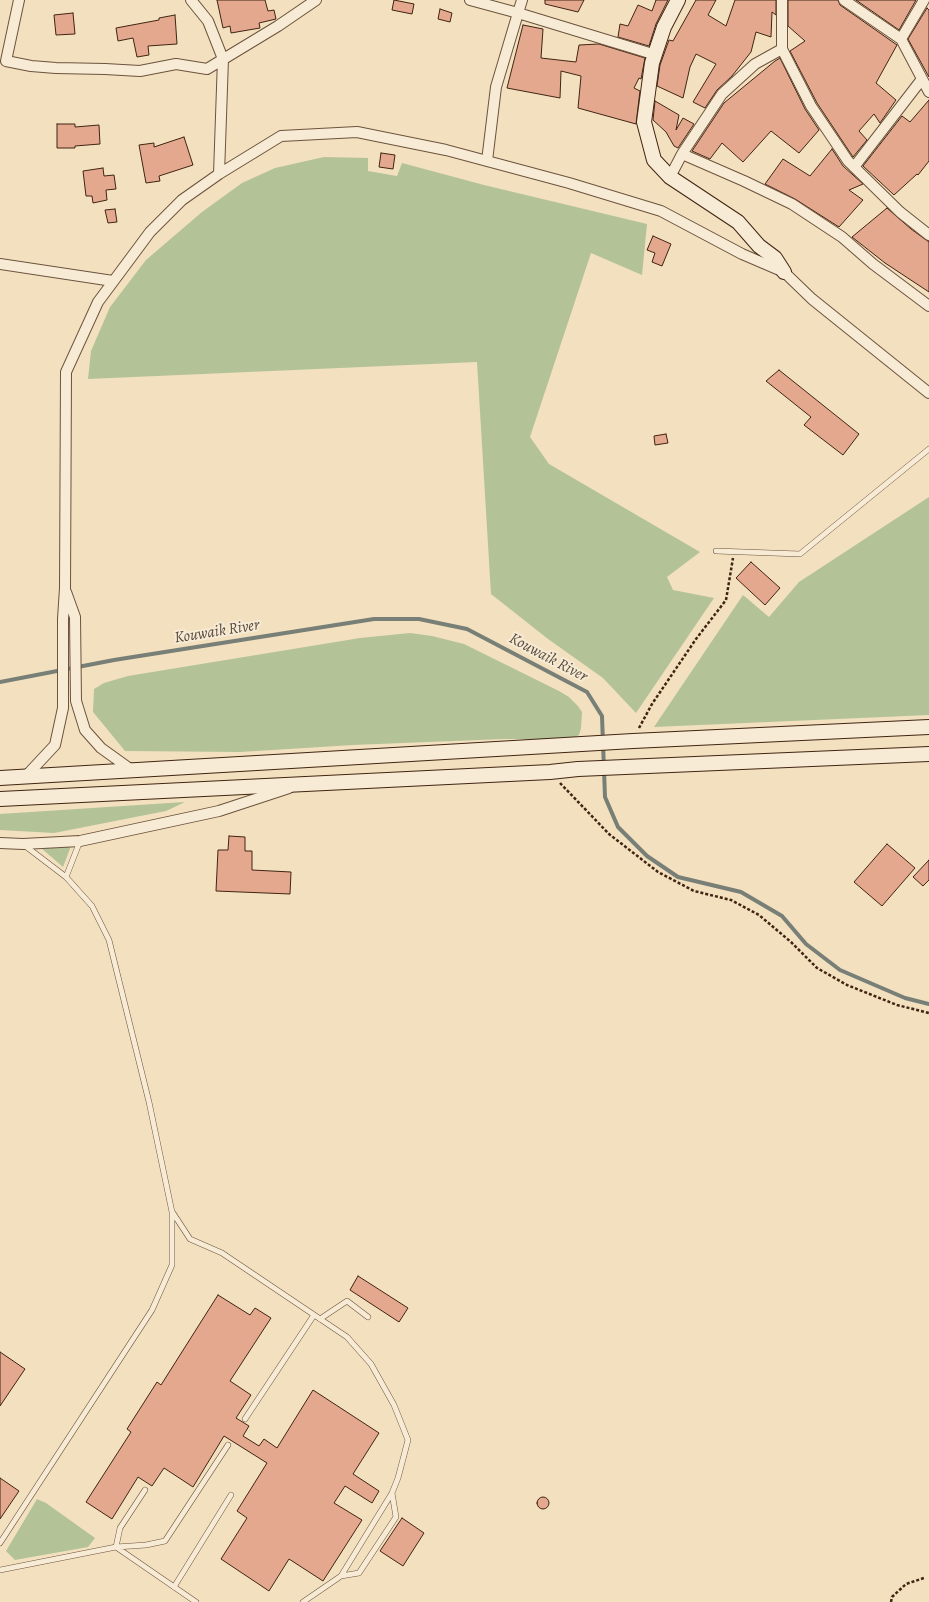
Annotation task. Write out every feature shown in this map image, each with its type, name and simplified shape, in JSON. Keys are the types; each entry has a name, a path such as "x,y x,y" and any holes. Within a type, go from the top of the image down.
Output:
{"main road":[{"path":"678,0 664,27 656,55 652,63 644,122 654,160 670,177 738,222 759,246 775,258 784,272"},
{"path":"0,778 27,775 133,771 579,744 929,727"},
{"path":"0,799 300,785 550,772 578,769 929,754"}],"street":[{"path":"19,0 3,61 31,66 56,68 140,71 176,64 206,69 278,26 316,0"},
{"path":"191,0 208,21"},
{"path":"202,0 208,21 223,59 219,174"},
{"path":"470,0 656,55"},
{"path":"487,161 496,86 522,0"},
{"path":"782,0 782,49 811,106 848,161 900,212 929,235"},
{"path":"844,0 901,39 929,92"},
{"path":"901,39 924,0"},
{"path":"670,177 682,154 722,94 755,64 782,49"},
{"path":"854,167 922,79"},
{"path":"27,775 55,745 63,708 66,372 98,302 150,232 182,200 219,174 281,136 357,132 446,150 569,183 661,211 742,254 784,272 812,299 929,393"},
{"path":"682,154 792,204 842,237 873,264 929,306"},
{"path":"0,264 113,281"},
{"path":"65,588 75,617 76,701 85,730 101,748 133,771"},
{"path":"0,843 23,844 80,841 219,811 300,785"}],"lane":[{"path":"716,551 800,554 929,449"},
{"path":"66,877 80,841"},
{"path":"0,1543 152,1310 172,1265 172,1212 149,1102 108,940 92,906 66,877 23,844"},
{"path":"172,1212 190,1239 222,1253 347,1337 371,1364 394,1405 408,1440 398,1478 392,1493 341,1576 304,1602"},
{"path":"320,1319 347,1301 368,1317"},
{"path":"246,1419 314,1315"},
{"path":"0,1570 116,1547 146,1545 165,1541 228,1445"},
{"path":"116,1547 120,1528 145,1490"},
{"path":"341,1576 359,1573 396,1517 392,1493"},
{"path":"174,1587 231,1495"},
{"path":"116,1547 196,1602"}],"path":[{"path":"635,741 652,704 696,639 726,600 734,552"},
{"path":"550,772 571,797 609,834 658,872 694,890 731,900 759,915 791,942 817,968 847,985 897,1005 929,1013"},
{"path":"891,1602 892,1597 906,1584 924,1578"}],"green space":[{"path":"324,157 368,158 368,171 397,176 402,163 484,185 647,224 642,275 591,253 530,437 549,464 700,552 667,577 673,590 714,598 636,713 603,678 548,639 491,594 477,362 88,379 91,351 110,307 146,260 202,212 242,183 275,168"},
{"path":"929,497 929,715 654,727 743,595 769,617 799,582"},
{"path":"410,633 432,636 464,644 569,697 582,712 579,735 572,739 504,739 353,745 240,752 125,751 93,712 94,689 104,683 128,676 360,638"},
{"path":"185,802 166,811 54,833 0,830 0,814"},
{"path":"71,846 63,867 41,848"},
{"path":"37,1499 46,1503 95,1538 88,1547 15,1560 6,1551"}],"building":[{"path":"217,0 265,0 268,11 274,10 276,19 259,23 260,28 231,33 230,26 223,28"},
{"path":"394,0 414,4 412,14 392,10"},
{"path":"545,0 584,0 578,12 545,4"},
{"path":"656,0 668,0 656,24 649,46 618,37 620,24 628,26 638,5 652,11"},
{"path":"696,0 716,0 708,15 726,26 735,0 776,0 776,15 772,12 771,37 756,32 751,52 732,76 717,90 705,108 693,102 716,64 696,54 690,67 683,98 657,86 660,65 669,40 673,41"},
{"path":"788,0 838,0 840,5 897,45 876,83 896,100 880,123 874,114 859,131 867,140 853,157 817,103 790,51 805,41 788,26"},
{"path":"856,0 916,0 899,30"},
{"path":"927,8 929,10 929,77 908,39"},
{"path":"440,9 452,13 450,22 438,19"},
{"path":"73,13 75,34 56,35 54,15"},
{"path":"175,15 177,44 148,46 149,55 137,57 133,38 118,41 116,28 159,20 159,18"},
{"path":"523,25 543,29 541,58 576,62 579,45 599,44 645,58 641,79 639,78 634,88 640,91 636,124 578,108 581,76 561,71 560,98 507,88"},
{"path":"780,58 805,109 819,130 799,153 771,131 743,162 722,143 710,159 692,151 724,103"},
{"path":"929,100 929,161 918,175 917,174 894,195 863,166 902,116 910,122"},
{"path":"655,101 679,115 676,130 683,118 694,124 678,148 674,146 666,132 653,120"},
{"path":"57,124 75,124 75,127 99,125 100,144 75,146 75,148 57,148"},
{"path":"184,137 193,165 159,176 160,181 146,183 139,145 154,143 154,147"},
{"path":"832,149 843,166 863,184 849,190 863,200 839,227 795,199 765,184 783,159 810,176"},
{"path":"381,153 395,155 393,169 379,167"},
{"path":"103,168 104,176 114,175 116,189 106,190 107,200 93,203 92,196 86,196 83,171"},
{"path":"887,208 911,229 929,242 929,292 885,263 852,237"},
{"path":"115,209 117,222 108,223 105,210"},
{"path":"653,236 671,244 662,266 652,262 655,253 647,250"},
{"path":"779,370 859,434 843,455 804,425 811,417 766,381"},
{"path":"666,434 668,443 655,445 654,436"},
{"path":"751,562 780,588 765,605 736,578"},
{"path":"229,836 245,837 245,851 252,851 252,870 291,872 290,894 216,891 218,850 228,850"},
{"path":"887,844 915,868 882,906 854,882"},
{"path":"929,860 929,880 923,886 913,877"},
{"path":"358,1276 408,1308 399,1322 350,1290"},
{"path":"218,1295 250,1315 255,1308 271,1318 230,1381 251,1395 236,1418 249,1426 243,1436 259,1446 264,1439 277,1448 313,1390 379,1433 353,1474 379,1491 372,1503 345,1486 334,1503 362,1520 323,1581 289,1559 269,1591 221,1559 247,1518 237,1511 267,1463 224,1436 193,1487 164,1468 152,1486 138,1477 112,1519 86,1502 131,1432 127,1429 157,1382 161,1385"},
{"path":"0,1352 25,1369 0,1406"},
{"path":"0,1478 19,1491 0,1519"},
{"path":"545,1497 548,1498 548,1508 541,1509 538,1508 537,1501 538,1498"},
{"path":"402,1518 424,1533 403,1566 380,1551"}],"waterway":[{"name":"Kouwaik River","path":"0,682 114,660 374,619 419,619 467,629 587,692 602,716 605,797 618,827 647,856 678,877 741,892 782,916 806,944 840,970 905,998 929,1004"}]}
